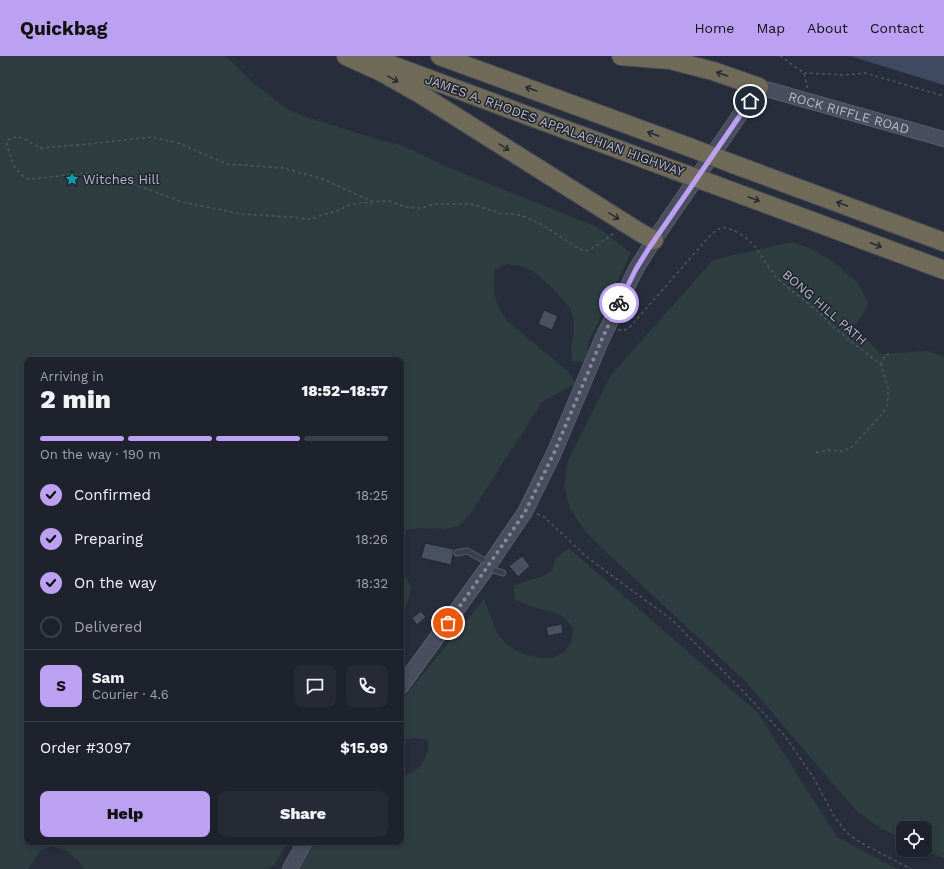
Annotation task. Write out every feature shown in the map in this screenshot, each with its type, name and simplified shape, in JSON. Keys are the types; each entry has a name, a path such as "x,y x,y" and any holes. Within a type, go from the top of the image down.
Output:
{"highway":[{"path":"346,56 381,72 420,94 634,229 654,240"},
{"name":"JAMES A. RHODES APPALACHIAN HIGHWAY","path":"369,56 944,270"},
{"name":"JAMES A. RHODES APPALACHIAN HIGHWAY","path":"440,56 944,242"},
{"path":"621,56 670,60 713,71 759,87"}],"street":[{"path":"404,683 489,566 526,510 554,453 606,329 636,269 654,240 759,87"},
{"name":"ROCK RIFFLE ROAD","path":"759,87 944,139"},
{"path":"290,869 303,845"}],"lane":[{"path":"457,552 467,551 489,566 503,573"}],"path":[{"path":"780,56 804,74 843,75 864,73 944,96"},
{"path":"804,74 807,86 806,100"},
{"path":"373,202 323,179 283,168 227,164 178,143 152,137 40,148 23,138 7,140 7,146 14,166 26,178 33,179 86,173 120,179 182,202 241,214 307,219 337,211 352,204 373,202 382,201 390,201 405,207 418,208 433,204 470,204 502,214 523,216 542,224 576,247 585,251 591,249 618,232"},
{"name":"BONG HILL PATH","path":"614,330 625,330 630,327 707,239 717,230 729,228 741,234 755,247 780,281 819,312 832,326 881,365"},
{"path":"814,453 829,450 841,451 851,448 883,413 887,405 888,388 881,365 885,355 890,354"},
{"path":"526,510 543,516 588,558 671,619 784,735 812,774 834,816 847,833 863,844 911,869"}],"shaded area":[{"path":"0,56 225,56 252,82 286,108 300,115 410,149 447,167 599,228 631,253 590,338 585,362 572,361 571,347 574,334 574,320 570,308 553,289 533,271 520,266 506,264 495,270 495,297 499,308 507,321 569,372 575,383 542,402 471,513 459,526 445,529 419,528 406,530 404,532 404,357 24,357 24,845 286,845 274,865 268,869 84,869 67,851 51,846 40,851 28,869 0,869"},
{"path":"792,242 814,250 837,265 857,282 869,304 854,327 881,354 928,351 944,357 944,858 932,853 932,821 896,821 896,836 880,828 858,812 746,682 604,550 585,531 570,509 564,486 568,461 611,375 713,260"},
{"path":"569,548 758,713 837,837 897,869 299,869 313,845 404,845 404,776 413,772 423,762 428,752 428,740 414,738 404,740 404,697 484,599 497,633 515,650 527,655 541,658 553,658 564,652 572,641 573,628 564,617 553,612 528,606 515,599 514,586 541,577 552,570 556,558"},
{"path":"404,573 411,587 408,601 404,609"}],"water":[{"path":"850,56 944,56 944,85"}],"building":[{"path":"544,310 558,316 552,330 538,324"},
{"path":"425,543 454,549 451,565 421,558"},
{"path":"522,556 530,566 518,577 509,566"},
{"path":"421,611 426,617 417,625 412,618"},
{"path":"562,624 563,633 548,636 546,627"}],"way so far":[{"path":"448,623 526,510 554,453 602,339 619,303"}],"place":[{"name":"Witches Hill","path":"72,179"}],"route":[{"path":"619,303 636,269 649,248 750,101"}]}
